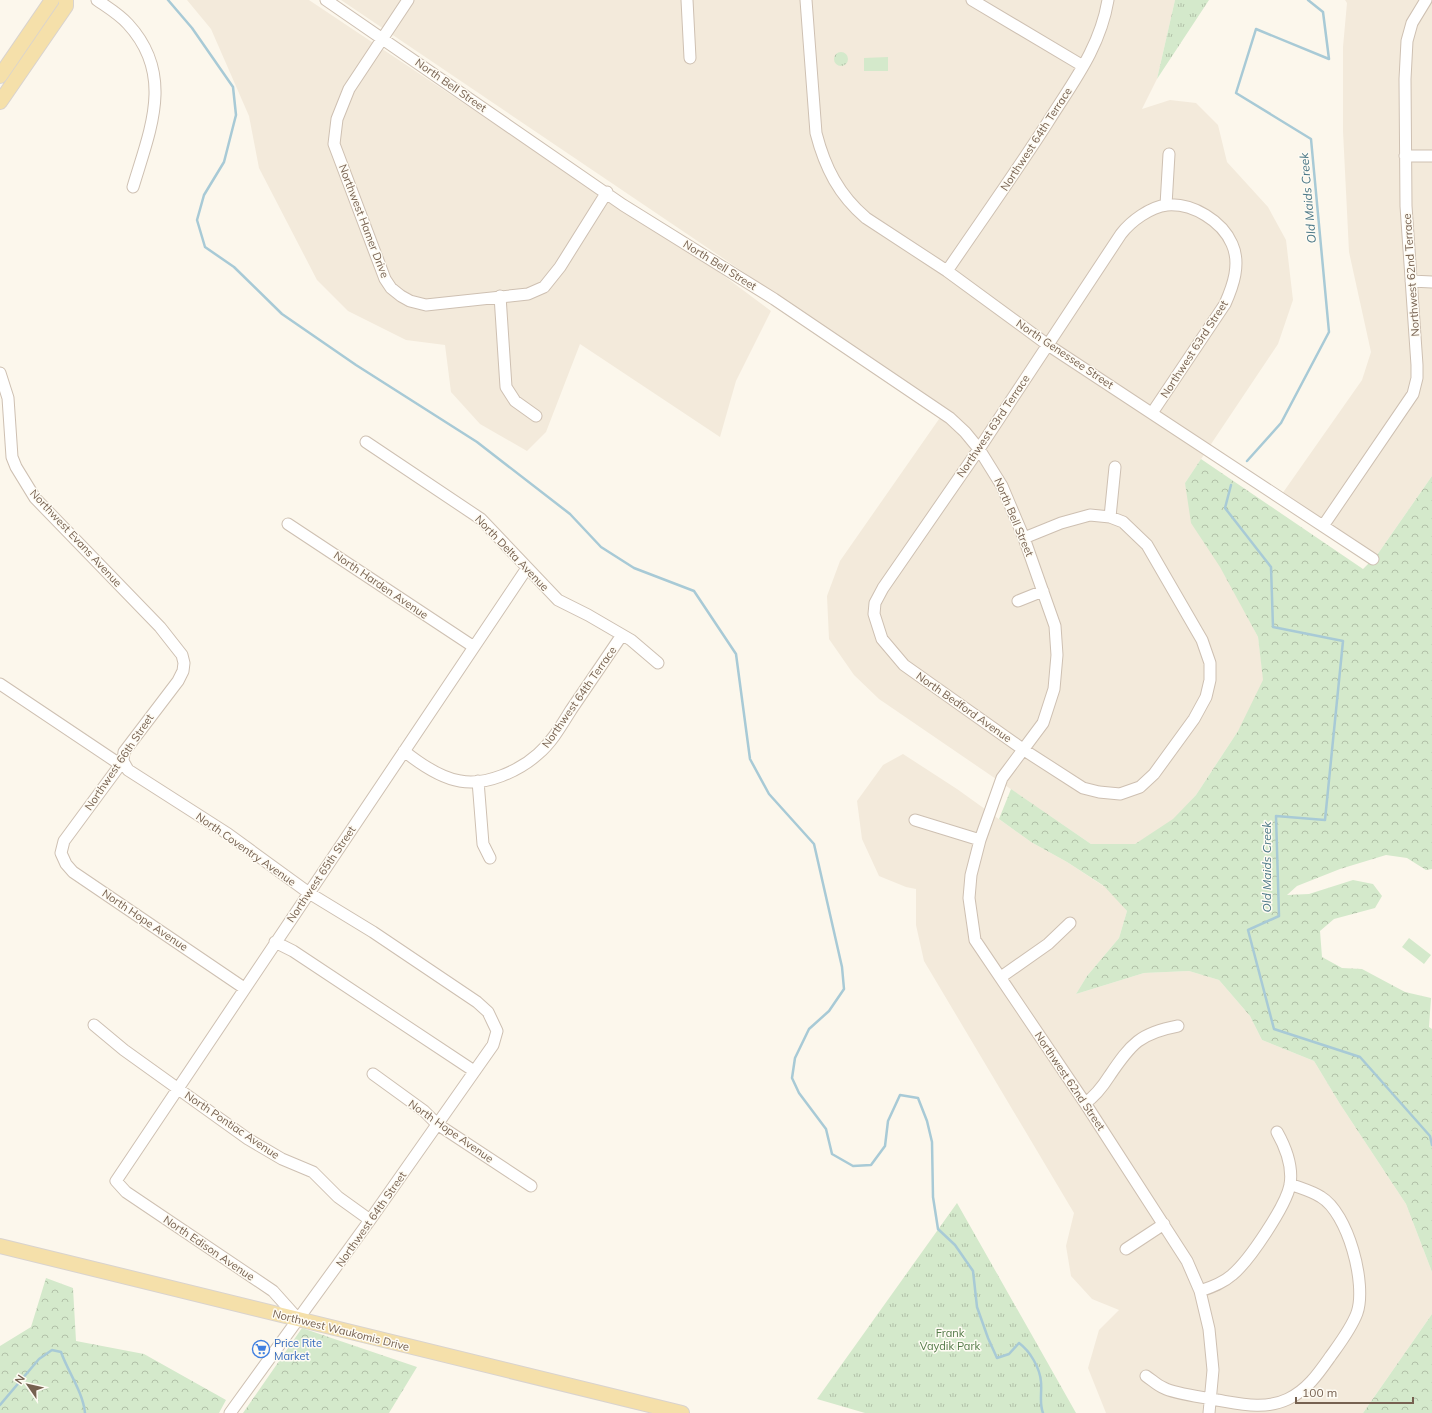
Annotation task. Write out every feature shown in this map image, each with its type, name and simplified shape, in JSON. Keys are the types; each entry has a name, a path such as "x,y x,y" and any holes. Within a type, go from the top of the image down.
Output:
{"main road":[{"path":"0,76 52,0"},
{"path":"0,102 66,6 66,0"},
{"name":"Northwest Waukomis Drive","path":"0,1246 682,1413"}],"street":[{"path":"97,0 118,14 136,34 149,59 154,76 156,89 154,114 133,187"},
{"name":"North Bell Street","path":"326,0 607,192 623,205 774,299 950,418 965,432 979,449 1002,486 1024,538 1055,626 1058,655 1057,672 1049,706 1043,722 1024,750 1002,778 980,840 971,875 969,898 975,940"},
{"name":"Northwest Hamer Drive","path":"408,0 343,100 337,119 334,144 385,279 392,288 401,296 410,301 426,305 528,294 544,287 560,267 607,192"},
{"path":"687,0 690,58"},
{"name":"North Genessee Street","path":"806,0 816,133 821,152 833,179 844,196 866,218 947,271 1048,344 1373,559"},
{"path":"972,0 1083,66"},
{"name":"Northwest 64th Terrace","path":"947,271 1020,164 1091,54 1101,31 1108,0"},
{"name":"Northwest 62nd Terrace","path":"1323,526 1412,394 1417,378 1407,231 1405,79 1408,41 1412,23 1426,0"},
{"path":"1166,205 1169,154"},
{"path":"1405,156 1432,156"},
{"name":"Northwest 63rd Terrace","path":"904,665 882,639 874,614 875,603 883,588 979,449 1127,227 1142,215 1166,205"},
{"name":"Northwest 63rd Street","path":"1152,413 1225,304 1233,285 1236,267 1233,246 1223,229 1207,217 1188,207 1166,205"},
{"path":"1411,281 1432,282"},
{"path":"500,296 506,387 515,401 536,416"},
{"name":"Northwest Evans Avenue","path":"0,373 8,398 12,457 16,467 35,498 160,627 182,655 184,663"},
{"name":"North Delta Avenue","path":"366,442 481,519 558,600 622,635 646,652 658,663"},
{"path":"1110,517 1115,467"},
{"path":"1024,538 1061,523 1090,515 1110,517 1123,522 1147,545 1160,566 1202,640 1210,663 1210,680 1206,697 1194,719 1154,774 1140,787 1120,794 1099,792 1083,788 1024,750"},
{"name":"North Harden Avenue","path":"288,524 474,647"},
{"name":"Northwest 65th Street","path":"116,1181 527,568"},
{"path":"1018,601 1043,591"},
{"name":"Northwest 64th Terrace","path":"404,751 422,763 459,781 478,781 510,772 530,761 543,750 554,737 622,635"},
{"name":"Northwest 66th Street","path":"64,841 123,761 124,752 135,736 178,681 183,671 184,663"},
{"name":"North Bedford Avenue","path":"904,665 1024,750"},
{"name":"North Coventry Avenue","path":"0,684 115,761 123,761 128,770 228,834 309,893 373,932 478,1002 492,1018"},
{"path":"478,781 483,844 490,858"},
{"path":"915,820 980,840"},
{"name":"North Hope Avenue","path":"64,841 61,853 66,864 73,872 244,988"},
{"path":"1001,977 1054,940 1070,923"},
{"name":"Northwest 62nd Street","path":"975,940 1085,1103 1187,1261 1200,1291 1209,1329 1212,1399 1209,1413"},
{"path":"275,942 293,951 474,1071"},
{"name":"Northwest 64th Street","path":"230,1413 299,1320 493,1045 497,1031 492,1018"},
{"name":"North Pontiac Avenue","path":"94,1026 124,1050 248,1139 282,1159 313,1172 338,1197 370,1220"},
{"path":"1085,1103 1098,1093 1131,1047 1144,1037 1158,1030 1178,1026"},
{"name":"North Hope Avenue","path":"373,1074 424,1110 437,1124 531,1186"},
{"path":"1200,1291 1221,1283 1234,1274 1278,1214 1286,1198 1290,1184 1290,1168 1284,1144 1277,1132"},
{"name":"North Edison Avenue","path":"116,1181 126,1192 273,1291 299,1320"},
{"path":"1146,1376 1164,1389 1255,1406 1272,1405 1288,1400 1304,1390 1316,1378 1347,1332 1357,1312 1360,1294 1358,1275 1346,1230 1334,1209 1321,1197 1290,1184"},
{"path":"1126,1249 1164,1224"}],"shaded area":[{"path":"187,0 309,0 571,175 708,264 771,311 736,381 720,437 580,344 546,432 527,451 480,424 451,392 445,345 406,340 348,311 317,280 259,168 249,116 211,29"},
{"path":"341,0 1175,0 1157,79 1142,109 1170,100 1196,103 1218,125 1227,162 1268,207 1286,240 1293,300 1278,344 1185,483 1223,571 1258,637 1264,684 1238,731 1196,795 1170,823 1135,844 1091,844 879,699 854,675 829,639 827,596 840,561 946,409"},
{"path":"1345,0 1432,0 1432,476 1377,555 1282,494 1362,380 1371,352 1349,252 1343,131 1343,47 1347,3"},
{"path":"903,754 957,789 1031,842 1067,862 1108,889 1127,911 1119,938 1087,976 1076,994 1144,973 1189,971 1219,980 1250,1016 1262,1040 1314,1061 1340,1104 1406,1204 1432,1272 1432,1314 1363,1413 1106,1413 1088,1368 1099,1330 1119,1310 1092,1299 1071,1276 1066,1246 1074,1213 924,961 916,925 916,889 906,887 879,876 862,839 857,801 883,765"}],"green space":[{"path":"1175,0 1209,0 1157,79"},
{"path":"838,52 844,52 848,56 848,62 844,66 838,66 834,62 834,56"},
{"path":"888,57 888,71 864,71 864,58"},
{"path":"1201,459 1363,569 1377,555 1432,476 1432,869 1426,870 1407,858 1386,855 1340,869 1297,886 1287,895 1309,894 1353,880 1373,884 1382,896 1375,908 1334,919 1320,931 1322,957 1342,968 1362,969 1405,992 1431,998 1429,1027 1432,1029 1432,1272 1406,1204 1340,1104 1314,1061 1262,1040 1250,1016 1219,980 1189,971 1144,973 1076,994 1087,976 1119,938 1127,911 1104,886 1067,862 1031,842 999,819 1011,789 1091,844 1135,844 1173,819 1196,795 1238,731 1263,680 1258,637 1220,567 1191,523 1185,483"},
{"path":"1409,938 1431,955 1424,964 1402,947"},
{"name":"Frank Vaydik Park","path":"957,1203 1076,1413 865,1413 817,1399"},
{"path":"46,1278 73,1288 76,1341 144,1354 226,1400 219,1413 0,1413 0,1346 31,1327"},
{"path":"1432,1314 1432,1413 1363,1413"},
{"path":"302,1328 417,1367 389,1413 243,1413"}],"waterway":[{"path":"168,0 192,28 233,87 236,115 224,162 204,195 197,220 205,247 234,267 282,314 356,365 477,442 570,514 601,547 634,568 694,591 736,654 750,759 769,794 814,844 842,967 844,989 829,1011 809,1029 795,1058 792,1078 799,1093 826,1129 832,1154 853,1166 871,1165 885,1146 888,1121 900,1095 918,1098 927,1121 932,1142 933,1197 938,1229 955,1245 973,1271 977,1307 997,1358 1009,1354 1019,1343 1027,1350 1034,1360 1039,1371 1041,1405 1043,1413"},
{"name":"Old Maids Creek","path":"1247,461 1281,423 1329,332 1311,139 1236,93 1256,29 1329,59 1323,12 1308,0"},
{"name":"Old Maids Creek","path":"1231,485 1225,508 1271,567 1273,627 1343,641 1325,820 1276,816 1279,916 1248,930 1274,1029 1360,1057 1430,1136 1432,1145"},
{"path":"0,1405 39,1359 52,1350 61,1352 81,1397 85,1413"}],"place":[{"name":"Price Rite Market","path":"261,1349"}]}
